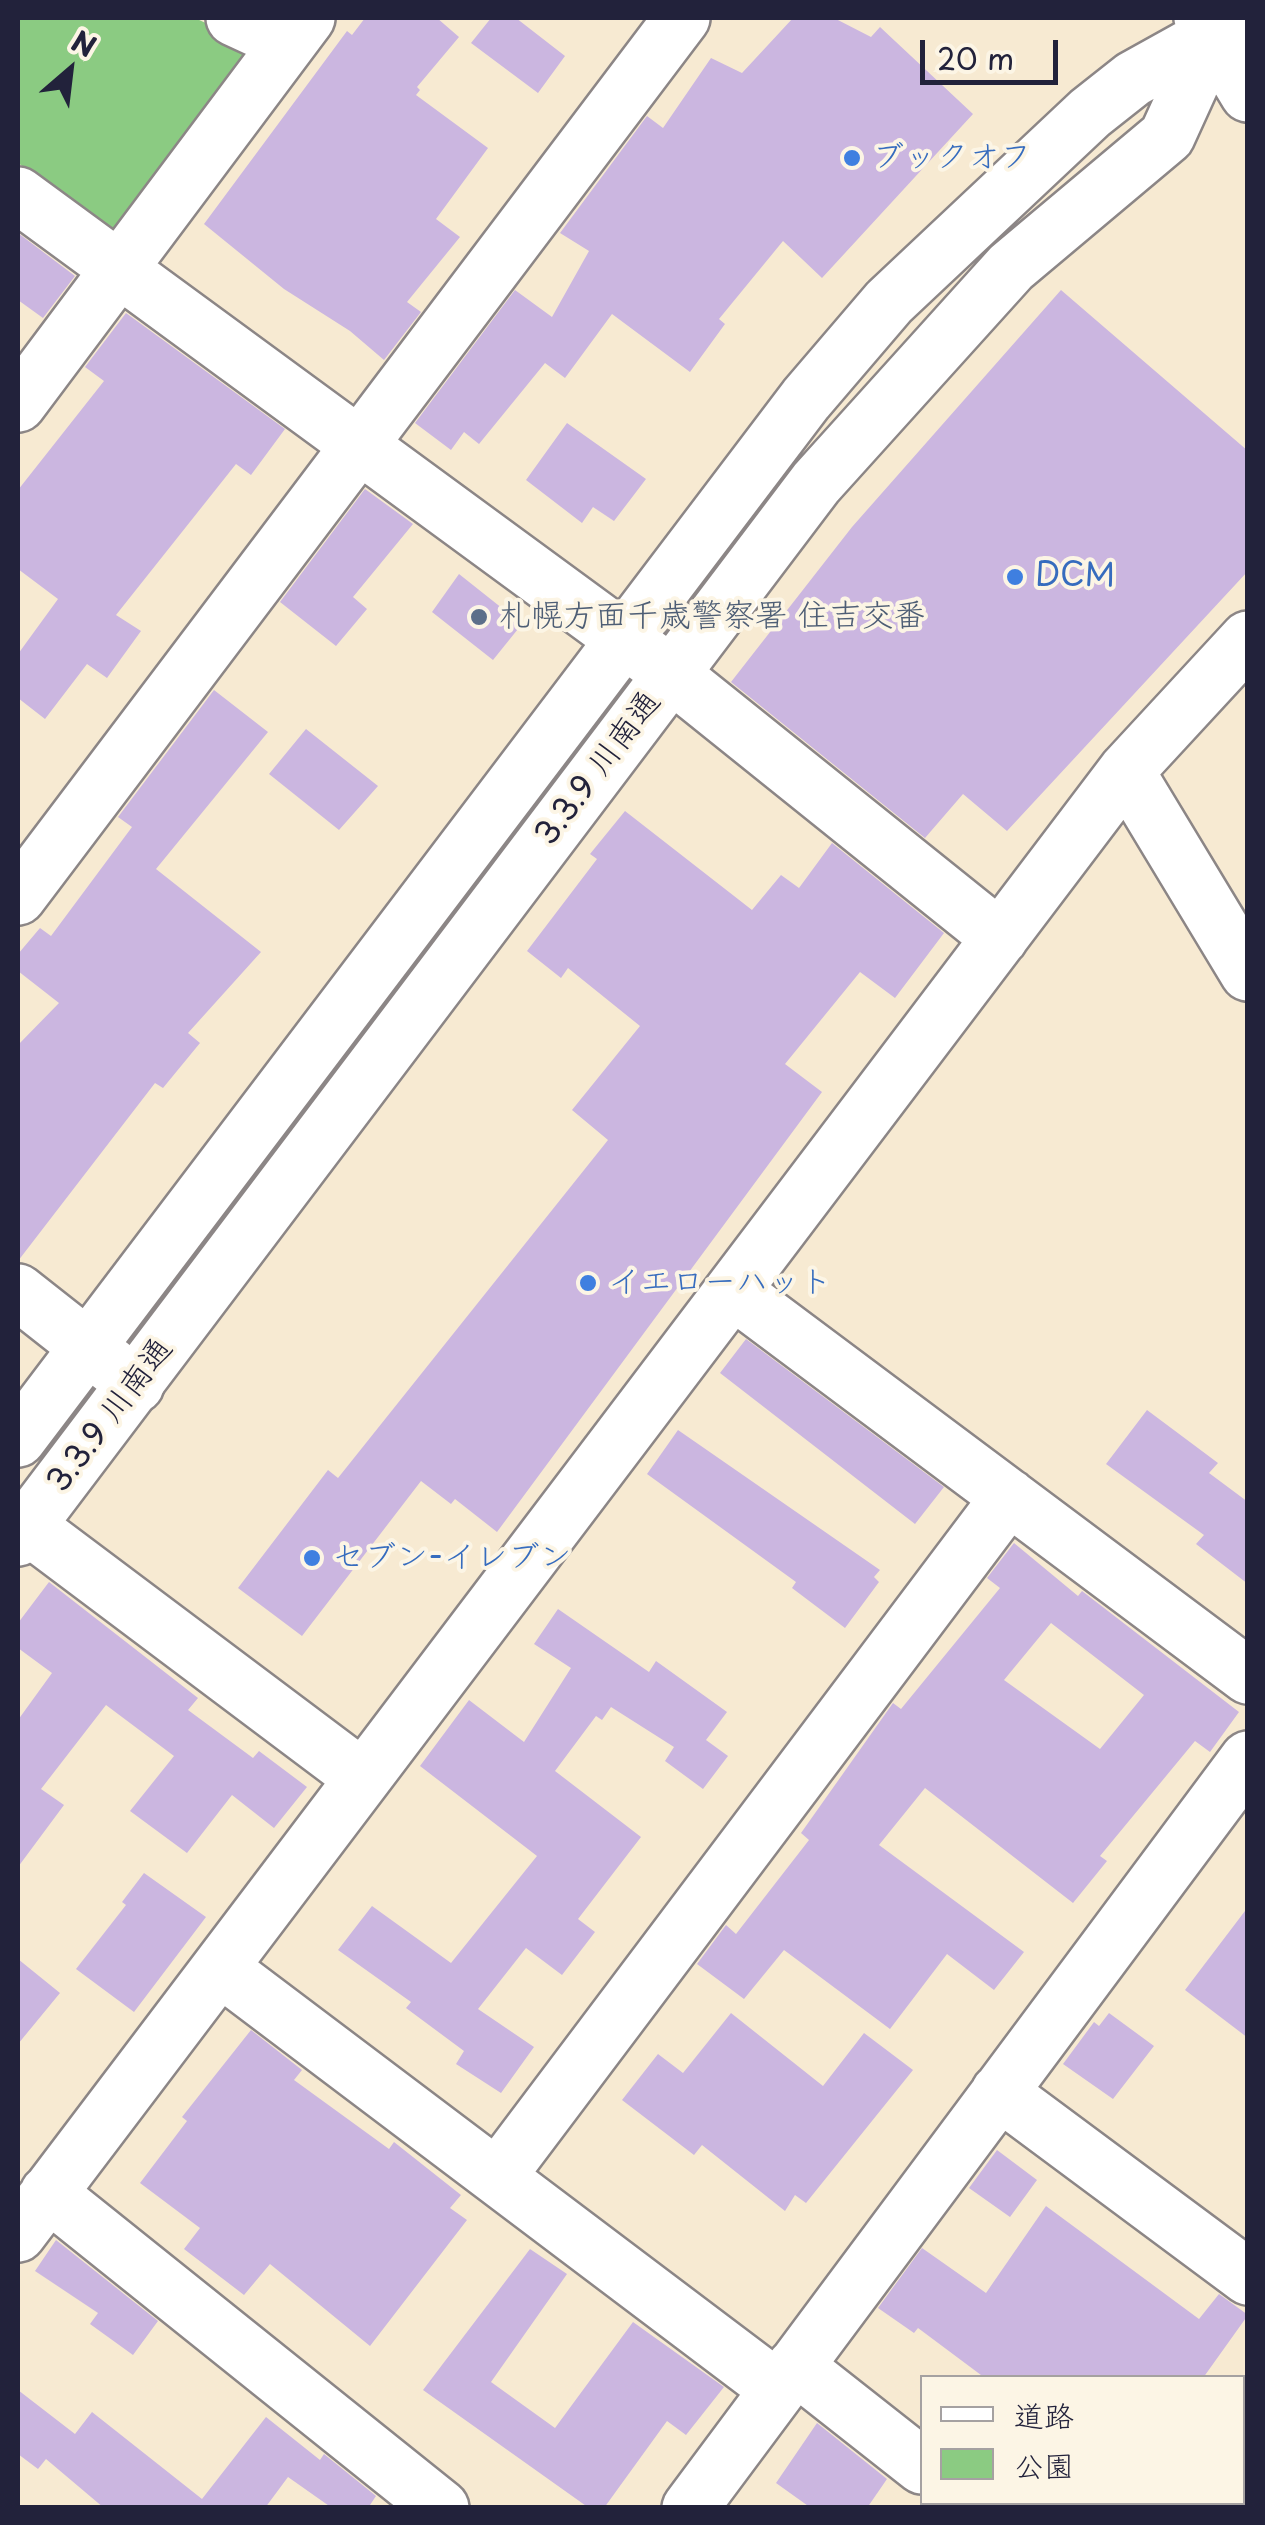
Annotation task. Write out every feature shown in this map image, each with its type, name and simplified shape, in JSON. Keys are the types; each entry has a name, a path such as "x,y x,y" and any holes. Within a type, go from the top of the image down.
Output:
{"street":[{"path":"18,404 298,30 234,18"},
{"path":"18,897 682,18"},
{"path":"1219,24 1248,94"},
{"name":"3.3.9 川南通","path":"18,1439 806,398 889,302 1090,113 1219,24"},
{"name":"3.3.9 川南通","path":"21,1528 136,1384 816,483 1011,267 1167,136 1219,24"},
{"path":"18,195 357,448 670,673 1000,938"},
{"path":"441,2508 33,2214 1126,771 1248,639"},
{"path":"1126,771 1248,973"},
{"path":"733,1290 1248,1676"},
{"path":"18,1292 136,1384"},
{"path":"497,2177 1009,1497"},
{"path":"21,1528 363,1778"},
{"path":"690,2508 1248,1759"},
{"path":"220,1968 497,2177 786,2378 920,2465"},
{"path":"999,2092 1248,2277"}],"green space":[{"path":"18,18 195,18 256,47 118,234 18,163"}],"building":[{"path":"365,18 437,18 459,37 417,87 420,90 416,95 488,148 436,219 460,237 407,302 421,312 384,360 350,331 284,289 204,224 347,31 352,35"},
{"path":"491,18 516,18 565,56 538,93 471,43"},
{"path":"793,18 834,18 871,37 880,27 973,114 822,278 783,241 719,319 725,324 690,372 612,314 565,378 545,363 479,444 464,432 451,450 415,423 515,290 552,317 589,251 560,233 647,116 663,128 711,58 742,73"},
{"path":"18,233 75,276 43,318 18,300"},
{"path":"1061,290 1248,451 1248,571 1007,831 963,794 925,838 731,682 852,527"},
{"path":"126,313 285,429 251,475 236,464 116,615 141,631 107,678 87,664 45,719 18,698 18,654 58,599 18,569 18,490 104,381 85,367"},
{"path":"567,423 646,479 614,521 593,507 582,523 526,480"},
{"path":"365,489 413,524 353,597 367,609 336,646 280,602"},
{"path":"459,574 522,624 493,660 432,612"},
{"path":"214,690 268,732 156,869 261,952 188,1033 200,1043 163,1088 155,1083 18,1261 18,1045 59,1003 18,971 18,954 40,928 51,936 132,827 118,817"},
{"path":"306,729 378,786 339,830 269,774"},
{"path":"625,811 752,910 781,875 799,888 832,843 944,933 895,998 860,972 785,1064 822,1092 497,1532 455,1499 451,1504 421,1481 302,1636 238,1588 328,1470 338,1478 608,1140 572,1110 640,1026 568,968 561,978 527,951 597,859 590,854"},
{"path":"746,1339 944,1487 915,1524 720,1373"},
{"path":"1147,1410 1218,1463 1209,1473 1248,1502 1248,1584 1196,1544 1204,1535 1106,1464"},
{"path":"678,1430 880,1570 874,1577 879,1582 845,1628 792,1588 796,1582 647,1474"},
{"path":"1014,1543 1078,1596 1082,1591 1239,1712 1210,1752 1195,1741 1100,1856 1107,1861 1073,1903 925,1788 879,1845 1024,1952 994,1990 947,1954 890,2029 784,1950 744,1999 697,1964 726,1925 736,1934 809,1840 801,1833 893,1703 901,1709 1000,1588 987,1578","holes":["1051,1623 1144,1695 1100,1749 1004,1680"]},
{"path":"49,1582 198,1698 188,1710 253,1758 259,1751 307,1787 274,1828 232,1795 187,1853 130,1811 174,1756 106,1705 41,1789 64,1805 18,1867 18,1720 52,1673 18,1648 18,1623"},
{"path":"558,1609 649,1672 656,1661 727,1712 706,1740 728,1756 703,1789 665,1761 674,1747 611,1707 602,1720 596,1716 555,1771 641,1837 578,1919 595,1932 562,1975 526,1948 478,2009 534,2047 501,2093 456,2064 464,2051 406,2008 411,2002 338,1950 372,1906 451,1963 537,1856 420,1766 469,1700 524,1742 571,1668 534,1644"},
{"path":"144,1873 206,1917 134,2012 76,1969 126,1905 122,1902"},
{"path":"1248,1907 1248,2038 1185,1990"},
{"path":"18,1959 60,1993 18,2044"},
{"path":"731,2013 823,2086 864,2033 913,2070 806,2203 795,2195 785,2211 702,2145 694,2155 622,2100 658,2054 683,2073"},
{"path":"1109,2013 1154,2046 1113,2099 1063,2064 1094,2022 1099,2026"},
{"path":"251,2030 302,2070 294,2080 389,2149 394,2142 461,2195 450,2208 467,2220 370,2346 270,2264 244,2295 184,2249 200,2228 140,2183 187,2121 182,2117"},
{"path":"997,2150 1037,2180 1010,2217 969,2188"},
{"path":"1046,2206 1199,2319 1219,2294 1248,2315 1205,2375 981,2375 918,2328 914,2333 878,2308 922,2248 986,2293"},
{"path":"56,2240 158,2321 133,2355 90,2324 98,2313 35,2271"},
{"path":"530,2249 567,2274 491,2382 555,2428 633,2322 724,2387 686,2435 667,2421 604,2508 589,2508 423,2390"},
{"path":"18,2390 75,2434 92,2412 202,2499 266,2417 320,2460 324,2454 376,2496 368,2508 332,2508 288,2477 265,2508 104,2508 46,2459 38,2469 18,2454"},
{"path":"817,2423 887,2479 867,2508 811,2508 776,2483"}],"place":[{"name":"ブックオフ","path":"852,158"},
{"name":"DCM","path":"1015,577"},
{"name":"札幌方面千歳警察署 住吉交番","path":"479,617"},
{"name":"イエローハット","path":"588,1283"},
{"name":"セブン-イレブン","path":"312,1558"}]}
